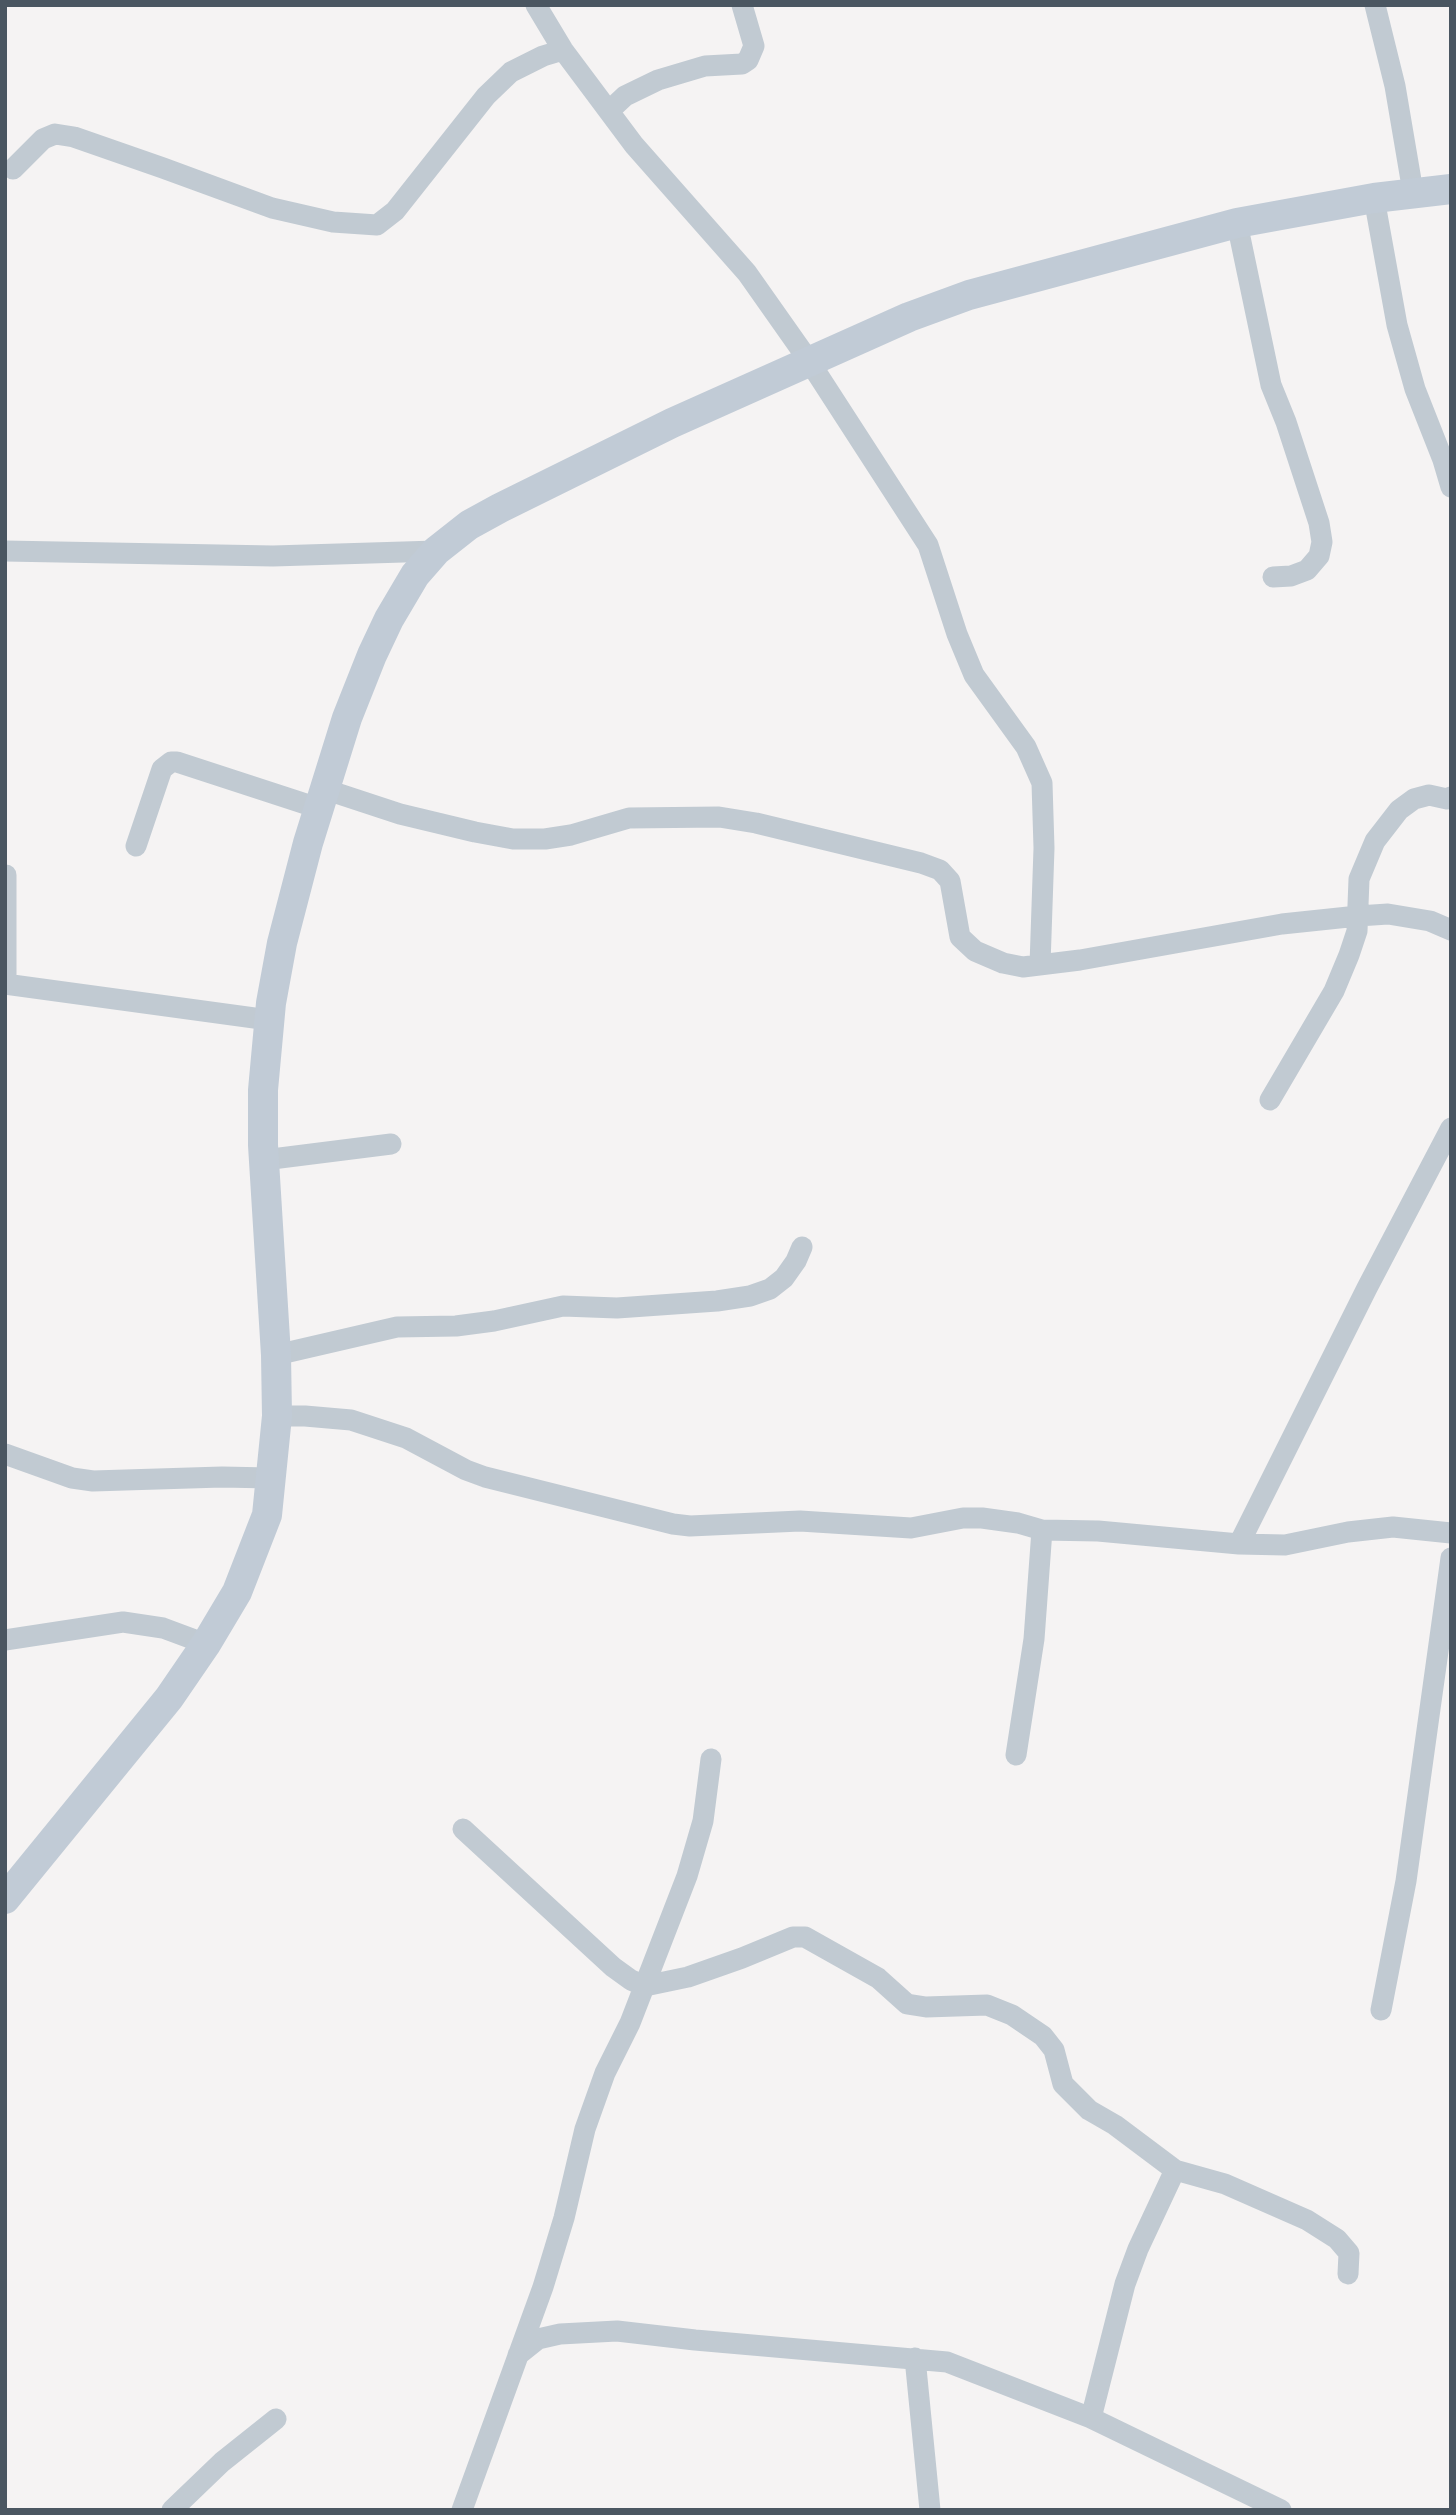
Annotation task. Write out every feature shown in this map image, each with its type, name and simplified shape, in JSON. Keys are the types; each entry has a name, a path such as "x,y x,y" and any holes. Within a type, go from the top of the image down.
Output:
{"street":[{"path":"536,5 564,50 634,145 747,273 809,361 928,545 965,658 974,675 1026,747 1042,783 1044,848 1040,965"},
{"path":"609,111 625,96 658,80 705,66 742,64 748,60 754,46 742,5"},
{"path":"1375,5 1395,86 1413,192"},
{"path":"13,169 43,139 55,134 74,137 272,208 333,222 377,225 395,211 486,96 511,72 564,50"},
{"path":"5,1899 169,1698 206,1644 237,1592 267,1515 277,1416 264,1160 263,1090 269,1020 282,943 321,799 348,718 378,643 415,575 436,551 468,526 500,508 672,423 909,317 969,295 1237,223 1374,198 1451,190"},
{"path":"1374,198 1400,335 1415,389 1451,487"},
{"path":"1237,223 1271,386 1286,422 1322,542 1318,556 1307,570 1291,576 1273,577"},
{"path":"5,551 273,556 436,551"},
{"path":"136,846 162,769 171,762 177,762 321,799 513,839 545,839 571,835 629,818 719,817 849,845 940,870 950,881 953,890 960,937 975,951 1012,966 1040,965 1282,924 1358,916 1388,914 1430,921 1451,930"},
{"path":"1270,1100 1334,990 1357,931 1359,879 1376,841 1399,810 1414,799 1429,795 1447,799 1451,797"},
{"path":"6,875 6,984 269,1020"},
{"path":"1239,1544 1367,1288 1451,1128"},
{"path":"264,1160 391,1144"},
{"path":"276,1355 397,1327 456,1326 563,1306 617,1308 750,1296 770,1289 784,1278 802,1247"},
{"path":"277,1416 351,1420 406,1437 466,1470 485,1477 673,1524 703,1526 800,1521 911,1528 963,1518 982,1518 1018,1523 1042,1530 1098,1531 1239,1544 1285,1545 1349,1532 1394,1527 1451,1533"},
{"path":"5,1454 72,1478 93,1482 222,1477 271,1478"},
{"path":"1016,1755 1034,1639 1042,1530"},
{"path":"1381,2010 1406,1881 1451,1558"},
{"path":"5,1640 123,1622 163,1628 206,1644"},
{"path":"462,2510 550,2264 589,2118 605,2073 645,1986 687,1876 704,1821 711,1759"},
{"path":"463,1829 613,1967 645,1986 688,1977 793,1937 805,1937 878,1979 907,2004 926,2007 987,2005 1012,2015 1043,2036 1054,2050 1063,2084 1071,2095 1089,2110 1115,2125 1175,2170 1225,2184 1307,2220 1337,2239 1349,2253 1348,2274"},
{"path":"1091,2418 1125,2284 1138,2249 1175,2170"},
{"path":"518,2355 538,2339 560,2334 617,2331 947,2362 1091,2418 1280,2510"},
{"path":"915,2358 930,2510"},
{"path":"172,2510 222,2462 276,2419"}]}
